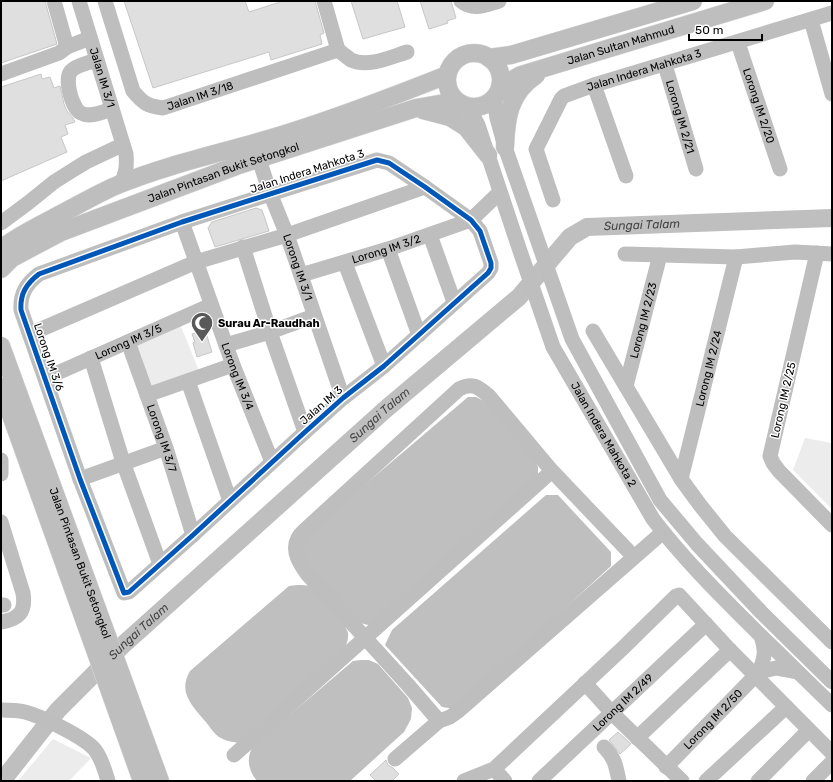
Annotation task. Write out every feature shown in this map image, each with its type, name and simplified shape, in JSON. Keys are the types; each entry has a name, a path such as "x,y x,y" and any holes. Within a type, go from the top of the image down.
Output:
{"main road":[{"name":"Jalan Sultan Mahmud","path":"490,58 511,55 693,1"},
{"name":"Jalan Sultan Mahmud","path":"498,93 521,75 765,1"},
{"path":"472,53 481,54 490,58 500,70 501,78 498,93 487,105 478,108 462,104 450,94 447,84 447,75 450,66 456,60 464,55 472,53"},
{"path":"505,147 509,108 518,91 531,78 546,68"},
{"name":"Jalan Pintasan Bukit Setongkol","path":"1,249 10,242 40,225 121,184 156,171 295,131 410,90 447,75"},
{"name":"Jalan Pintasan Bukit Setongkol","path":"1,269 12,258 61,232 236,166 259,160 416,108 462,104"},
{"path":"416,108 450,117 466,127 488,155"},
{"name":"Jalan Pintasan Bukit Setongkol","path":"1,346 116,687 142,781"},
{"name":"Jalan Pintasan Bukit Setongkol","path":"1,387 97,634"},
{"name":"Jalan Pintasan Bukit Setongkol","path":"116,687 160,781"}],"street":[{"path":"54,1 67,47"},
{"name":"Jalan IM 3/1","path":"80,1 96,60 124,150 127,167 126,174 121,184"},
{"name":"Jalan IM 3/18","path":"105,1 133,91 141,101 151,107 163,108 338,50"},
{"path":"324,1 338,50 352,60 374,62 407,52"},
{"path":"461,1 465,5 472,7 498,1"},
{"name":"Jalan Indera Mahkota 3","path":"554,200 536,148 561,99 594,85 665,65 832,13"},
{"path":"811,20 832,94"},
{"path":"1,74 59,53 67,47 90,38"},
{"name":"Lorong IM 2/20","path":"738,42 780,168"},
{"path":"96,60 73,68 67,78 70,93 78,111 82,114 90,115 111,109"},
{"name":"Lorong IM 2/21","path":"665,65 696,168"},
{"path":"594,85 626,176"},
{"name":"Jalan Indera Mahkota 2","path":"498,93 497,118 505,147 572,339 660,500 697,544 761,612 832,682"},
{"name":"Jalan Indera Mahkota 2","path":"462,104 478,125 553,347 653,518 663,532 724,599 832,705"},
{"path":"1,223 54,182 86,162 124,150 136,164 156,171"},
{"name":"Lorong IM 3/1","path":"259,160 270,193 287,235 343,398"},
{"name":"Jalan Indera Mahkota 3","path":"182,222 377,160 389,163 471,220"},
{"path":"30,334 196,262 287,235 425,187"},
{"path":"471,220 500,192"},
{"name":"Lorong IM 3/2","path":"301,275 345,263 471,220"},
{"name":"Jalan IM 3","path":"124,593 128,592 193,535 343,398 384,366 488,273 491,268 491,263 480,231 471,220"},
{"name":"Lorong IM 3/4","path":"182,222 226,346 272,462"},
{"name":"Lorong IM 3/6","path":"124,593 80,479 21,310 21,302 25,288 39,274 182,222"},
{"path":"430,235 454,302"},
{"path":"243,247 270,332 305,432"},
{"path":"388,249 419,335"},
{"path":"625,254 736,257 795,252 825,253"},
{"name":"Lorong IM 2/25","path":"825,253 770,456 779,472 832,525"},
{"name":"Lorong IM 2/23","path":"626,386 660,255"},
{"name":"Lorong IM 2/24","path":"681,479 736,257"},
{"path":"345,263 384,366"},
{"name":"Lorong IM 3/5","path":"46,378 211,304"},
{"path":"226,346 314,316"},
{"path":"593,331 681,479 700,505 725,536 832,642"},
{"name":"Lorong IM 3/7","path":"128,342 166,448 193,535"},
{"path":"91,358 123,462 160,564"},
{"path":"147,395 233,364"},
{"path":"188,381 230,501"},
{"path":"439,721 308,575 299,562 296,549 298,538 306,528 459,390 466,386 477,386 489,396 552,471 634,557"},
{"path":"80,479 123,462 166,448"},
{"path":"1,460 1,474"},
{"path":"234,755 552,471"},
{"path":"1,522 23,593 24,604 22,612 15,618 1,622"},
{"path":"395,759 439,721 450,717 457,712 663,532"},
{"path":"464,781 494,769 676,596 679,595 730,650 757,674 786,707 832,753"},
{"name":"Lorong IM 2/49","path":"539,781 706,624"},
{"path":"757,674 765,655 761,636"},
{"path":"637,738 730,650"},
{"path":"757,674 776,668 797,672"},
{"name":"Lorong IM 2/50","path":"666,767 757,674"},
{"path":"585,683 612,713 682,781"},
{"path":"706,781 786,707"},
{"path":"1,710 13,710 38,717 85,741 94,749 101,760 108,781"},
{"path":"758,781 809,730"},
{"path":"604,746 612,755 619,781"},
{"path":"813,781 832,762"},
{"path":"494,769 505,781"}],"shaded area":[{"path":"178,319 201,376 147,395 128,342"},
{"path":"468,397 476,397 484,401 534,458 538,467 538,475 372,626 356,622 305,564 301,548 308,533"},
{"path":"805,438 832,443 832,509 793,470"},
{"path":"546,495 558,495 611,552 611,566 455,709 442,707 385,645 392,630"},
{"path":"289,586 309,586 315,589 328,603 347,629 347,642 341,657 240,743 221,738 213,731 195,709 188,697 185,685 190,671"},
{"path":"369,660 378,664 408,698 412,708 411,719 404,732 350,781 257,781 249,764 249,755 253,746 353,661"},
{"path":"53,739 91,758 69,781 18,781"}],"building":[{"path":"1,1 45,1 57,44 1,63"},
{"path":"124,1 245,1 249,12 283,1 315,1 324,33 320,35 322,44 271,60 269,52 153,88"},
{"path":"351,1 397,1 405,27 363,39"},
{"path":"420,1 451,1 456,18 447,21 448,23 429,29"},
{"path":"41,74 42,79 50,77 54,88 60,86 64,104 75,122 65,125 68,134 61,137 67,152 1,181 1,87"},
{"path":"256,208 262,210 269,231 215,247 208,228 212,222"},
{"name":"Surau Ar-Raudhah","path":"205,330 212,352 197,357 193,343 195,342 192,334"},
{"path":"618,732 631,744 620,754 609,740"},
{"path":"386,760 388,765 399,774 392,781 376,781 370,775"}],"waterway":[{"name":"Sungai Talam","path":"2,781 58,710 124,644 387,408 519,297 570,237 587,227 832,218"}],"cycle path":[{"path":"377,160 389,163 471,220 480,231 491,263 491,268 488,273 384,366 343,398 305,432 129,592 124,593 80,479 21,310 23,294 27,286 39,274 182,222 377,160"}],"place":[{"name":"Surau Ar-Raudhah","path":"202,342"}]}
